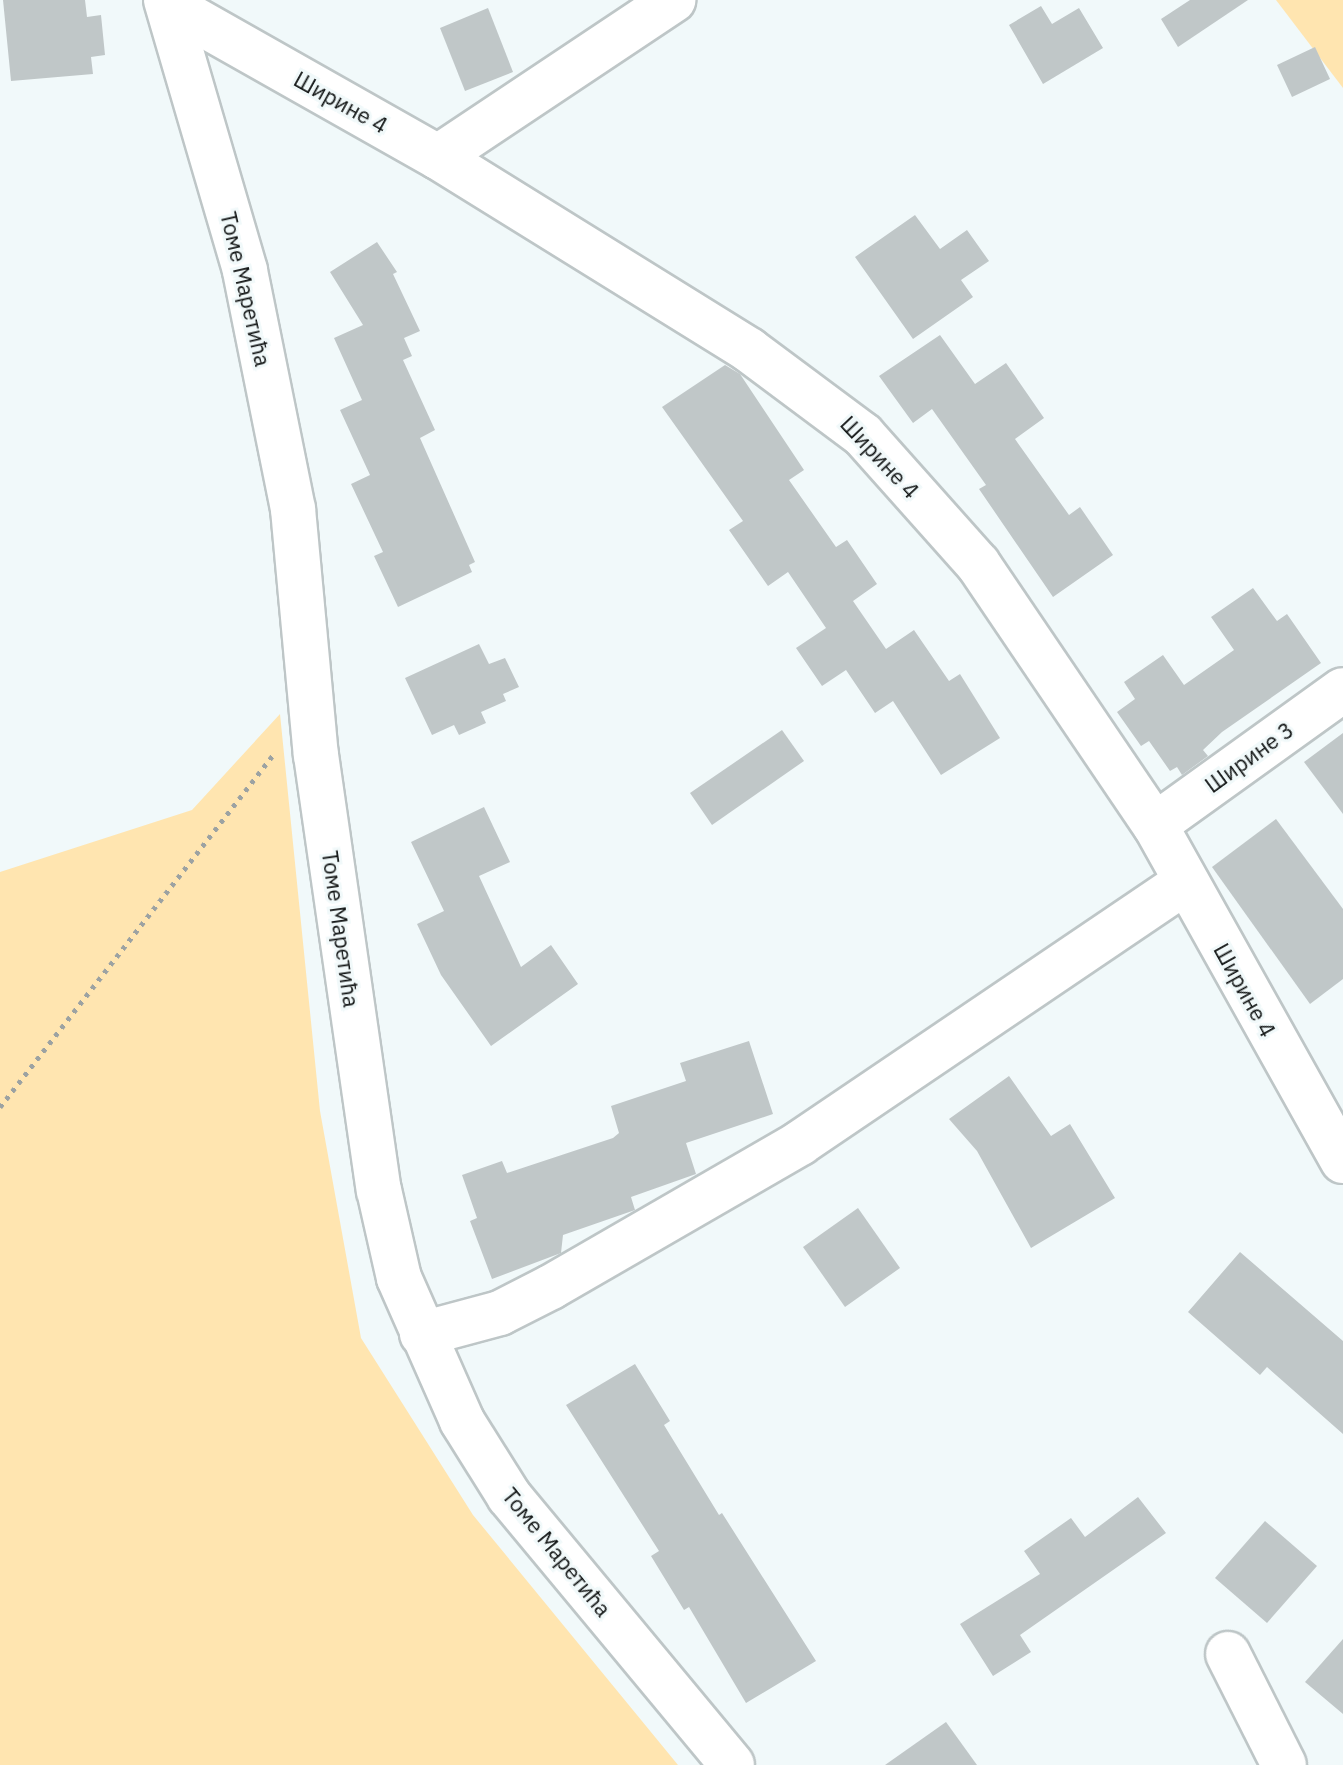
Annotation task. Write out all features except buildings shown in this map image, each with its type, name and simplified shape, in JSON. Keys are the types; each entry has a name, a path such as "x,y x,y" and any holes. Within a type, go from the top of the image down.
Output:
{"street":[{"path":"438,157 673,0"},
{"name":"Ширине 4","path":"168,3 438,157 749,350 844,416 978,564 1155,825 1343,1161"},
{"name":"Томе Маретића","path":"168,3 245,271 293,509 316,755 390,1249 422,1334 462,1421 509,1496 732,1765"},
{"name":"Ширине 3","path":"1155,825 1343,690"},
{"path":"422,1334 500,1313 539,1294 800,1143 1186,882"},
{"path":"1228,1654 1284,1765"}],"path":[{"path":"0,1107 66,1029 282,743 316,755"}],"shaded area":[{"path":"1276,0 1343,0 1343,88"},
{"path":"280,714 320,1111 361,1338 473,1515 678,1765 0,1765 0,872 192,810"}]}
